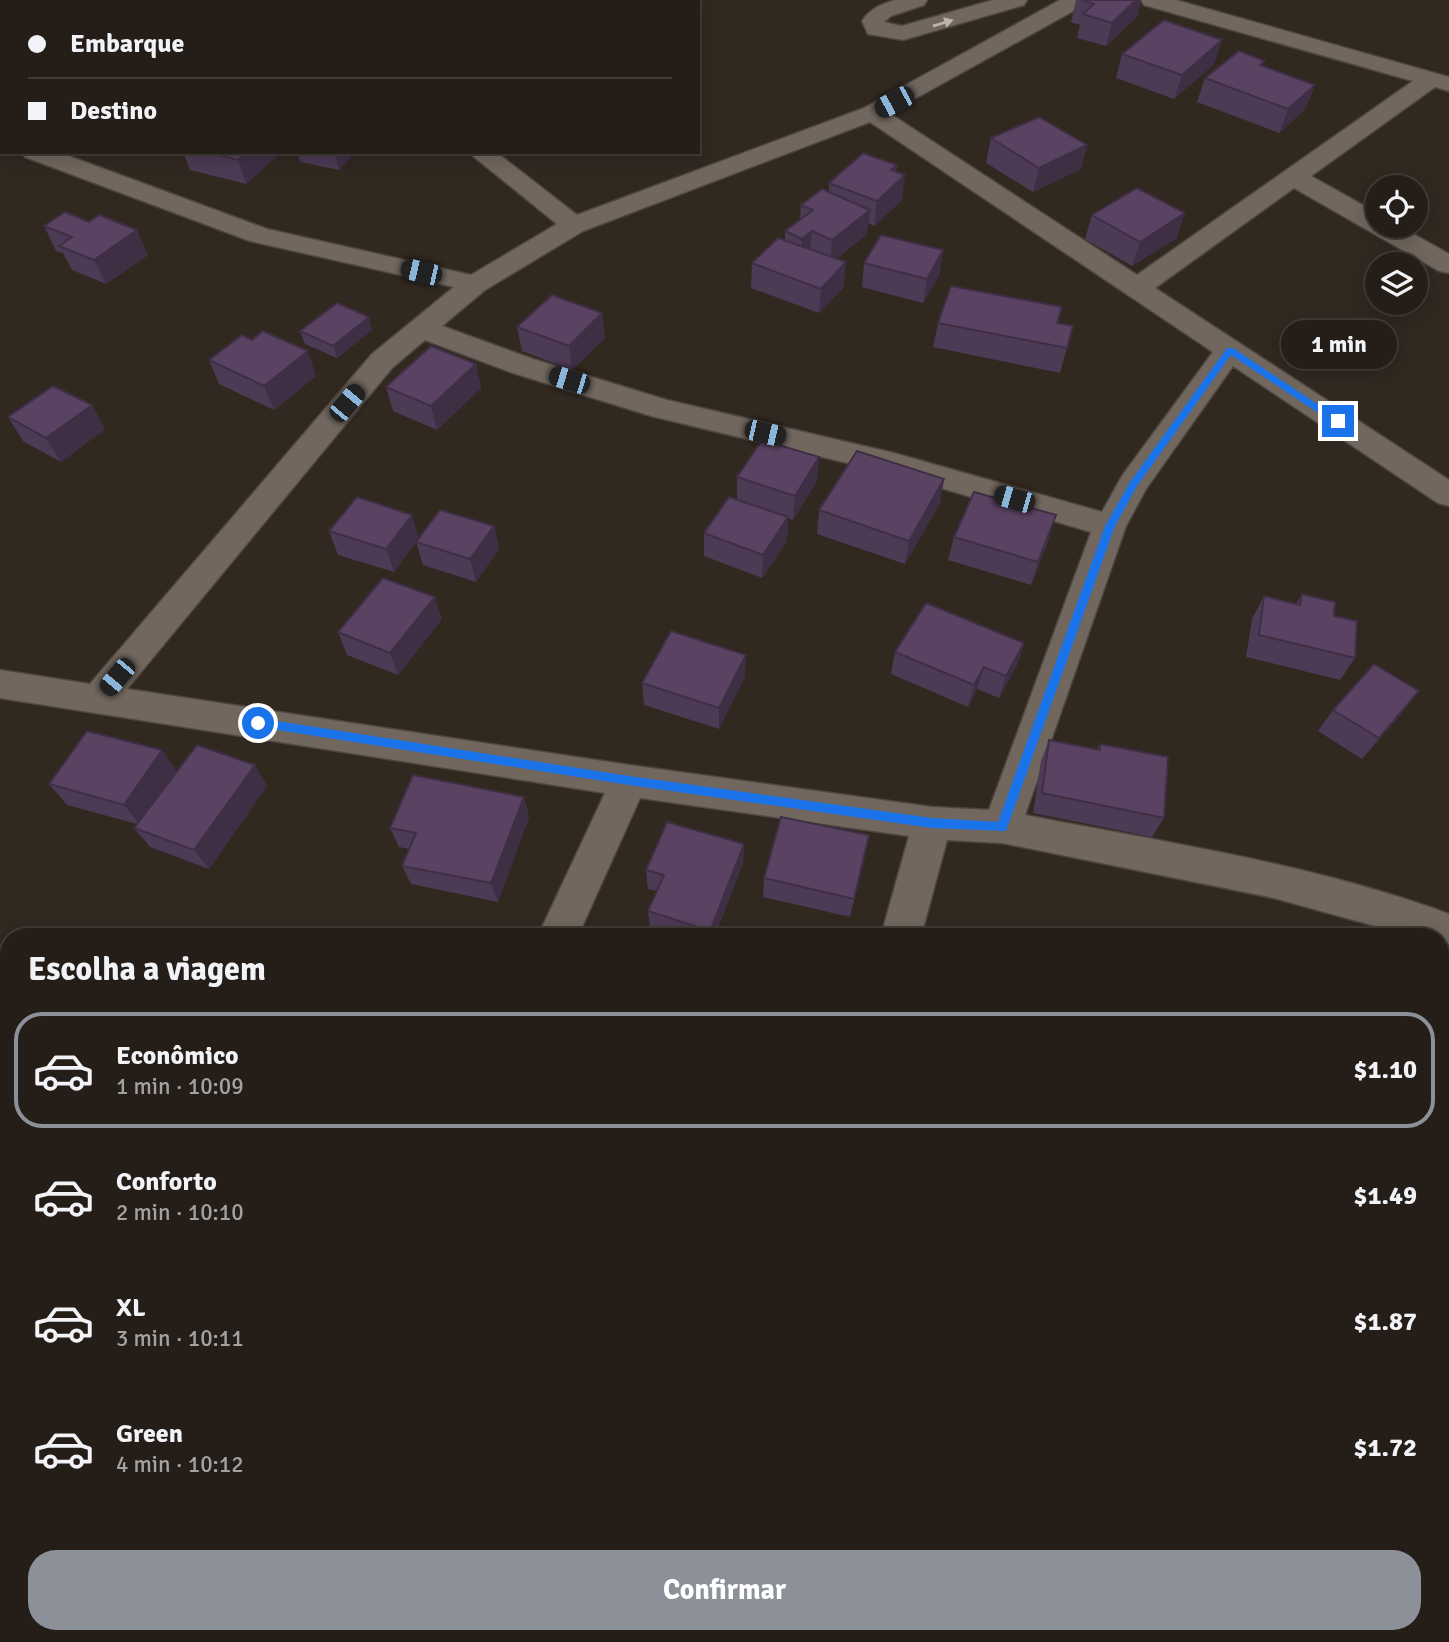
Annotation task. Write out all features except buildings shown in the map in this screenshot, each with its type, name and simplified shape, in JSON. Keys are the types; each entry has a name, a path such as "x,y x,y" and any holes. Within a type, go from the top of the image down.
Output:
{"street":[{"path":"916,0 883,11 873,20 876,29 903,33 1016,0"},
{"path":"99,698 382,361 475,284 574,225 872,113 1076,0"},
{"path":"1152,0 1441,81"},
{"path":"1137,288 1293,177 1441,81"},
{"path":"872,113 1449,495"},
{"path":"39,154 259,234 475,284"},
{"path":"483,154 574,225"},
{"path":"1293,177 1365,217"},
{"path":"1402,238 1449,265"},
{"path":"420,328 523,366 662,409 894,464 1110,526"},
{"path":"1002,827 1110,526 1133,484 1230,350"},
{"path":"0,684 629,781 932,823 1002,827 1274,881 1392,911 1438,928"},
{"path":"562,928 629,781"},
{"path":"903,928 932,823"}],"route":[{"path":"258,723 629,781 932,823 1002,827 1110,526 1133,484 1230,350 1338,421"}]}
